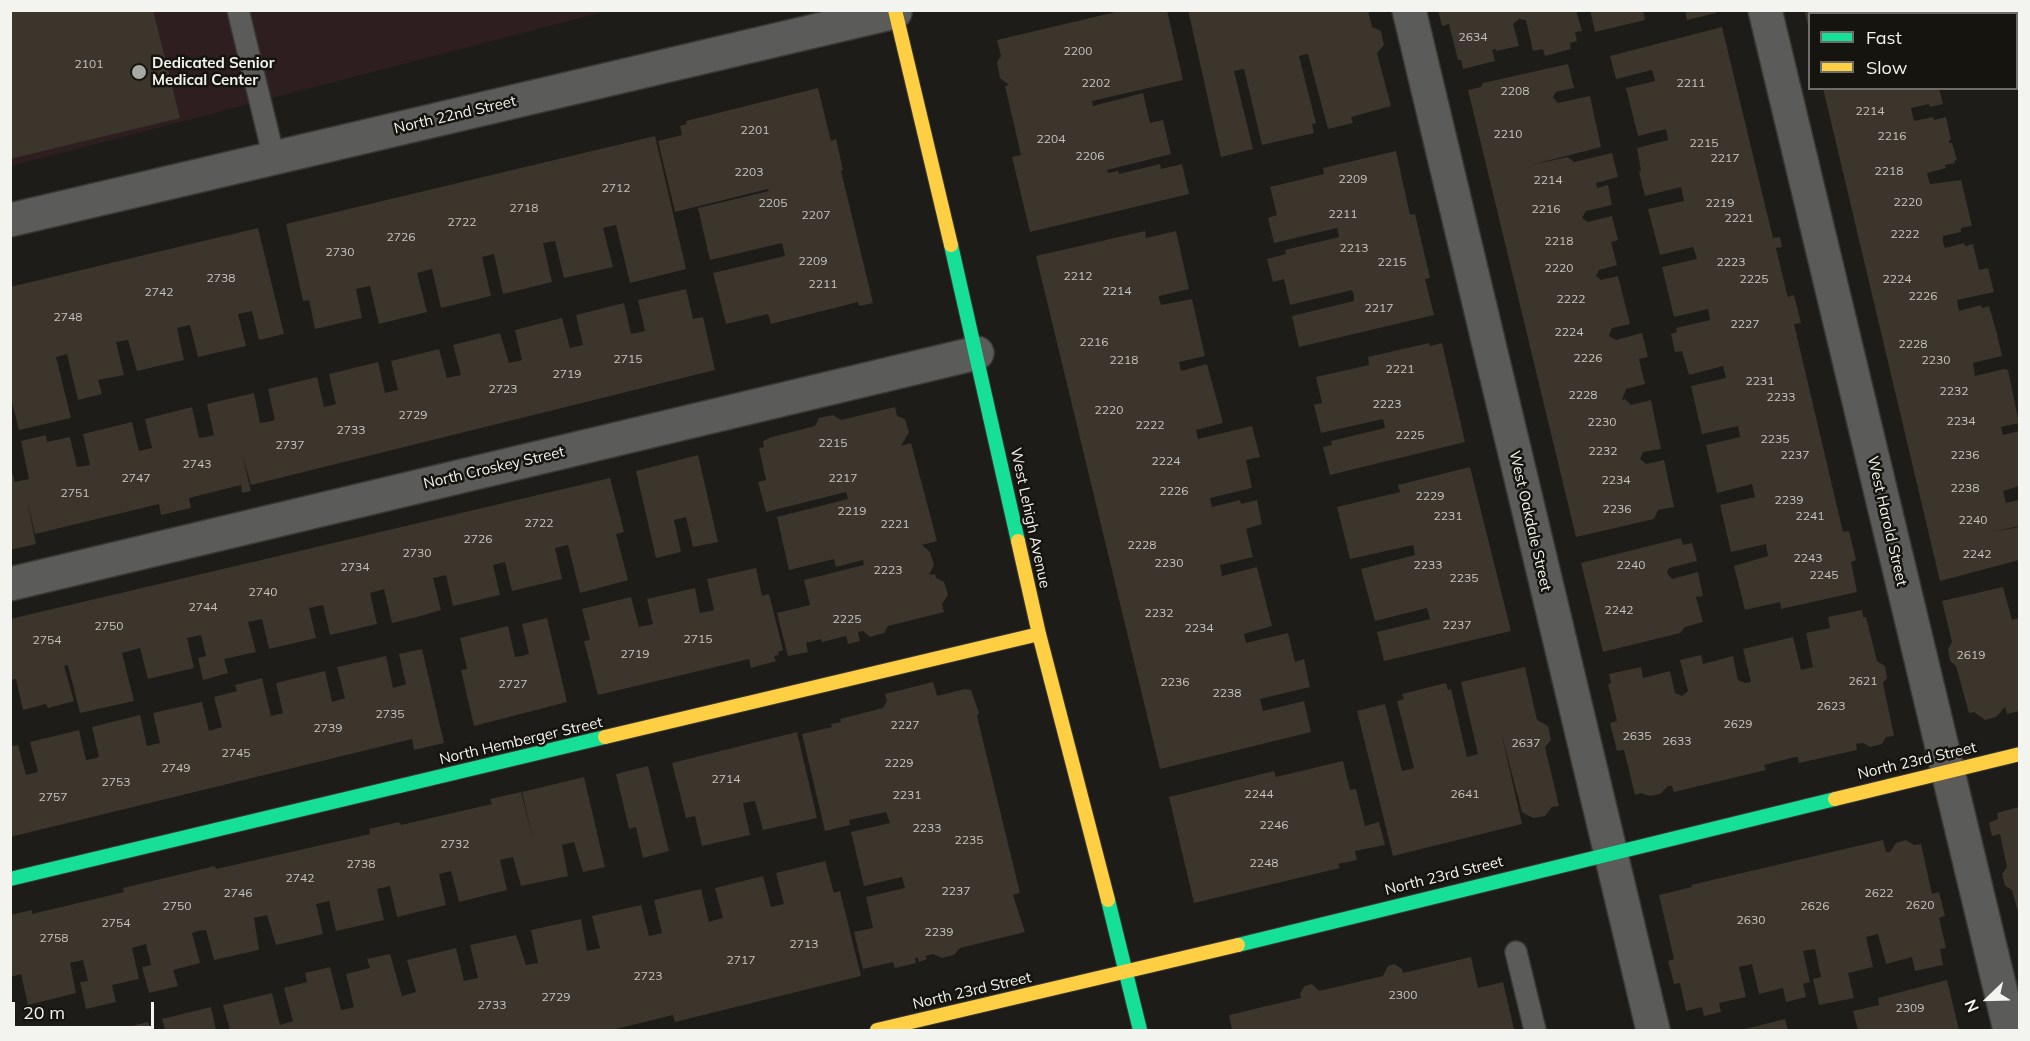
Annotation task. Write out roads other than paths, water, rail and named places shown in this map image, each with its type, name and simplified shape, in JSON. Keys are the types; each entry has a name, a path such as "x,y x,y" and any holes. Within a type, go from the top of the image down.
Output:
{"street":[{"name":"West Oakdale Street","path":"1409,10 1653,1030"},
{"name":"West Harold Street","path":"1765,10 2010,1030"},
{"name":"North 22nd Street","path":"10,220 897,11"},
{"name":"West Lehigh Avenue","path":"897,11 977,353 1039,634 1140,1030"},
{"name":"North Croskey Street","path":"10,584 977,353"},
{"name":"North Hemberger Street","path":"10,879 1039,634"},
{"name":"North 23rd Street","path":"877,1030 1127,972 2019,754"}],"lane":[{"path":"238,10 274,158"},
{"path":"1516,952 1535,1030"}],"place":[{"name":"Dedicated Senior Medical Center","path":"139,72"}]}
